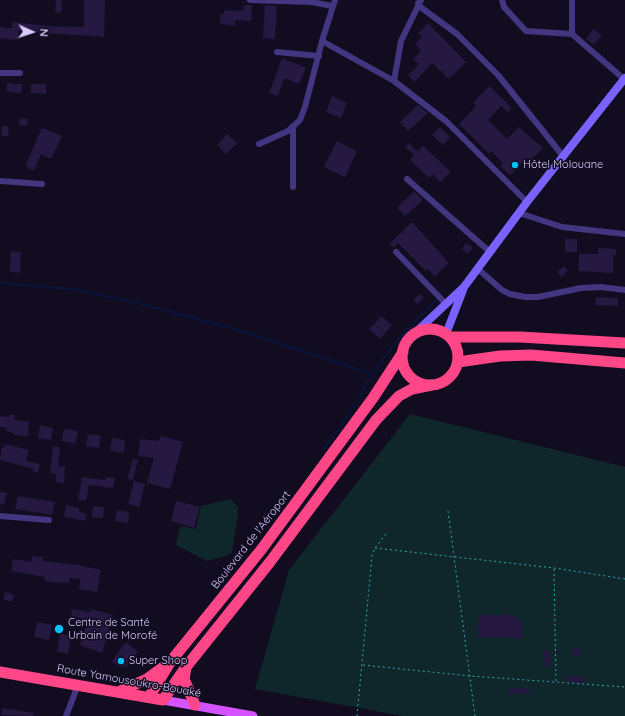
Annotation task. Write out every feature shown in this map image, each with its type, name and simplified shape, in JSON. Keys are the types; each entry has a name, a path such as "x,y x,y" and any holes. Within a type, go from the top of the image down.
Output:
{"highway":[{"path":"432,385 416,381 409,376 403,364 403,352 410,338 415,333 424,330 433,329 448,336 520,337 625,344"},
{"path":"163,700 186,667 270,562 376,420 399,396 412,389 441,383 449,378 458,362 456,349 448,336"},
{"name":"Boulevard de l'Aéroport","path":"149,697 171,661 261,550 373,398 403,352"},
{"path":"458,362 500,356 531,355 625,363"},
{"path":"118,692 147,678 171,661"},
{"path":"186,667 184,680 195,705"},
{"name":"Route Yamousoukro-Bouaké","path":"0,672 163,700"}],"main road":[{"name":"Route Yamousoukro-Bouaké","path":"163,700 253,716"}],"street":[{"path":"250,0 334,3 300,120 288,131 259,144"},
{"path":"415,333 464,287 527,202 624,79 572,34 526,31 504,7 502,0"},
{"path":"572,0 572,34"},
{"path":"394,81 401,41 419,2 457,34 498,75 563,156"},
{"path":"322,42 394,81 446,121 527,202"},
{"path":"278,52 319,56"},
{"path":"0,73 20,73"},
{"path":"293,126 293,187"},
{"path":"407,178 490,252"},
{"path":"0,181 42,184"},
{"path":"519,213 562,227 625,234"},
{"path":"396,252 446,304"},
{"path":"478,269 502,290 525,297 538,297 581,288 601,287 625,290"},
{"path":"448,336 464,287"},
{"path":"0,516 49,520"},
{"path":"66,716 78,685"}],"path":[{"path":"448,511 475,716"},
{"path":"357,716 363,665 372,556 375,548 386,534"},
{"path":"375,548 455,556 625,578"},
{"path":"554,568 556,682"},
{"path":"363,665 470,676 625,687"}],"green space":[{"path":"410,414 625,467 625,716 403,716 255,689 289,570"},
{"path":"230,499 238,507 238,515 232,552 229,555 207,561 176,545 180,526 196,529 201,506"}],"building":[{"path":"56,0 62,0 61,13 55,12"},
{"path":"84,0 105,0 104,37 18,31 18,40 0,38 0,27 12,28 12,22 50,26 84,27"},
{"path":"244,5 252,5 251,21 235,20 235,26 222,24 220,22 220,14 224,14 224,10 243,11"},
{"path":"265,5 277,6 275,39 263,38"},
{"path":"428,23 466,62 449,79 432,63 415,82 408,75 419,64 413,59 421,51 415,44 422,37 418,33"},
{"path":"593,29 602,35 594,45 586,39"},
{"path":"282,58 306,68 299,84 284,78 278,96 269,93"},
{"path":"7,83 22,84 21,93 7,92"},
{"path":"31,84 46,84 46,94 31,93"},
{"path":"489,86 512,108 508,112 501,106 488,120 507,139 519,127 543,148 530,161 527,158 510,175 500,166 503,163 491,151 489,154 459,124 476,106 473,103"},
{"path":"332,96 347,103 341,118 326,112"},
{"path":"418,105 428,113 408,131 400,122"},
{"path":"20,118 28,119 27,126 19,125"},
{"path":"2,126 9,126 8,136 1,136"},
{"path":"440,127 450,137 443,145 432,135"},
{"path":"42,128 62,136 51,159 41,154 34,171 25,166"},
{"path":"227,134 237,143 226,154 217,145"},
{"path":"337,141 357,151 345,177 324,167"},
{"path":"409,143 418,152 423,146 451,172 440,182 433,174 429,178 410,160 414,155 405,147"},
{"path":"414,191 423,200 405,216 397,208"},
{"path":"412,222 449,263 435,276 428,269 426,271 398,243 394,248 389,244"},
{"path":"565,239 577,239 577,252 565,252"},
{"path":"466,243 473,248 468,254 462,249"},
{"path":"598,248 616,249 616,255 613,255 613,273 578,271 579,254 598,254"},
{"path":"11,251 21,252 20,273 10,272"},
{"path":"564,266 568,270 562,277 557,272"},
{"path":"420,294 424,298 417,304 413,300"},
{"path":"596,297 618,298 618,306 595,305"},
{"path":"381,316 392,325 380,339 369,329"},
{"path":"10,414 15,415 14,420 29,422 28,436 14,435 14,433 6,431 7,428 0,427 0,416 9,417"},
{"path":"40,425 53,428 51,440 38,438"},
{"path":"64,429 78,431 75,444 62,441"},
{"path":"88,434 101,436 99,448 86,446"},
{"path":"161,436 183,442 170,489 147,483 154,458 138,456 140,439 159,441"},
{"path":"112,438 125,440 124,453 110,451"},
{"path":"5,444 29,450 26,461 40,464 38,473 33,472 34,469 0,460 2,447 4,448"},
{"path":"53,446 60,447 58,466 65,467 64,483 56,482 56,474 50,473"},
{"path":"133,459 138,460 133,480 127,479"},
{"path":"82,477 105,480 106,477 115,478 113,488 89,485 86,501 78,500"},
{"path":"134,481 145,484 139,507 128,504"},
{"path":"0,492 7,493 4,505 0,504"},
{"path":"18,496 55,502 52,515 15,509"},
{"path":"176,501 200,507 194,528 171,521"},
{"path":"66,505 79,508 79,512 87,514 85,521 64,517"},
{"path":"93,506 104,507 103,518 92,517"},
{"path":"117,510 129,512 128,523 115,521"},
{"path":"32,556 43,557 43,561 78,565 101,570 97,592 79,589 80,579 70,578 69,583 53,582 45,581 45,577 11,571 13,559 31,562"},
{"path":"5,592 14,595 12,602 3,599"},
{"path":"72,609 90,612 91,609 113,615 102,653 80,645 88,620 71,616"},
{"path":"502,613 509,613 509,616 518,617 518,622 523,622 522,639 477,636 479,614 502,616"},
{"path":"37,622 52,625 49,640 34,637"},
{"path":"60,634 71,636 68,654 57,652"},
{"path":"126,642 138,652 126,667 119,667 112,661"},
{"path":"577,646 582,651 576,657 571,653"},
{"path":"544,650 550,651 550,667 545,667"},
{"path":"567,676 585,677 585,683 567,682"},
{"path":"509,688 530,689 530,693 509,694"},
{"path":"2,708 34,713 33,716 1,715"}],"waterway":[{"path":"0,283 71,289 133,302 239,330 372,374"},
{"path":"323,449 343,424 372,374 397,341 438,298"}],"place":[{"name":"Hôtel Molouane","path":"515,165"},
{"name":"Centre de Santé Urbain de Morofé","path":"59,629"},
{"name":"Super Shop","path":"121,661"}]}
